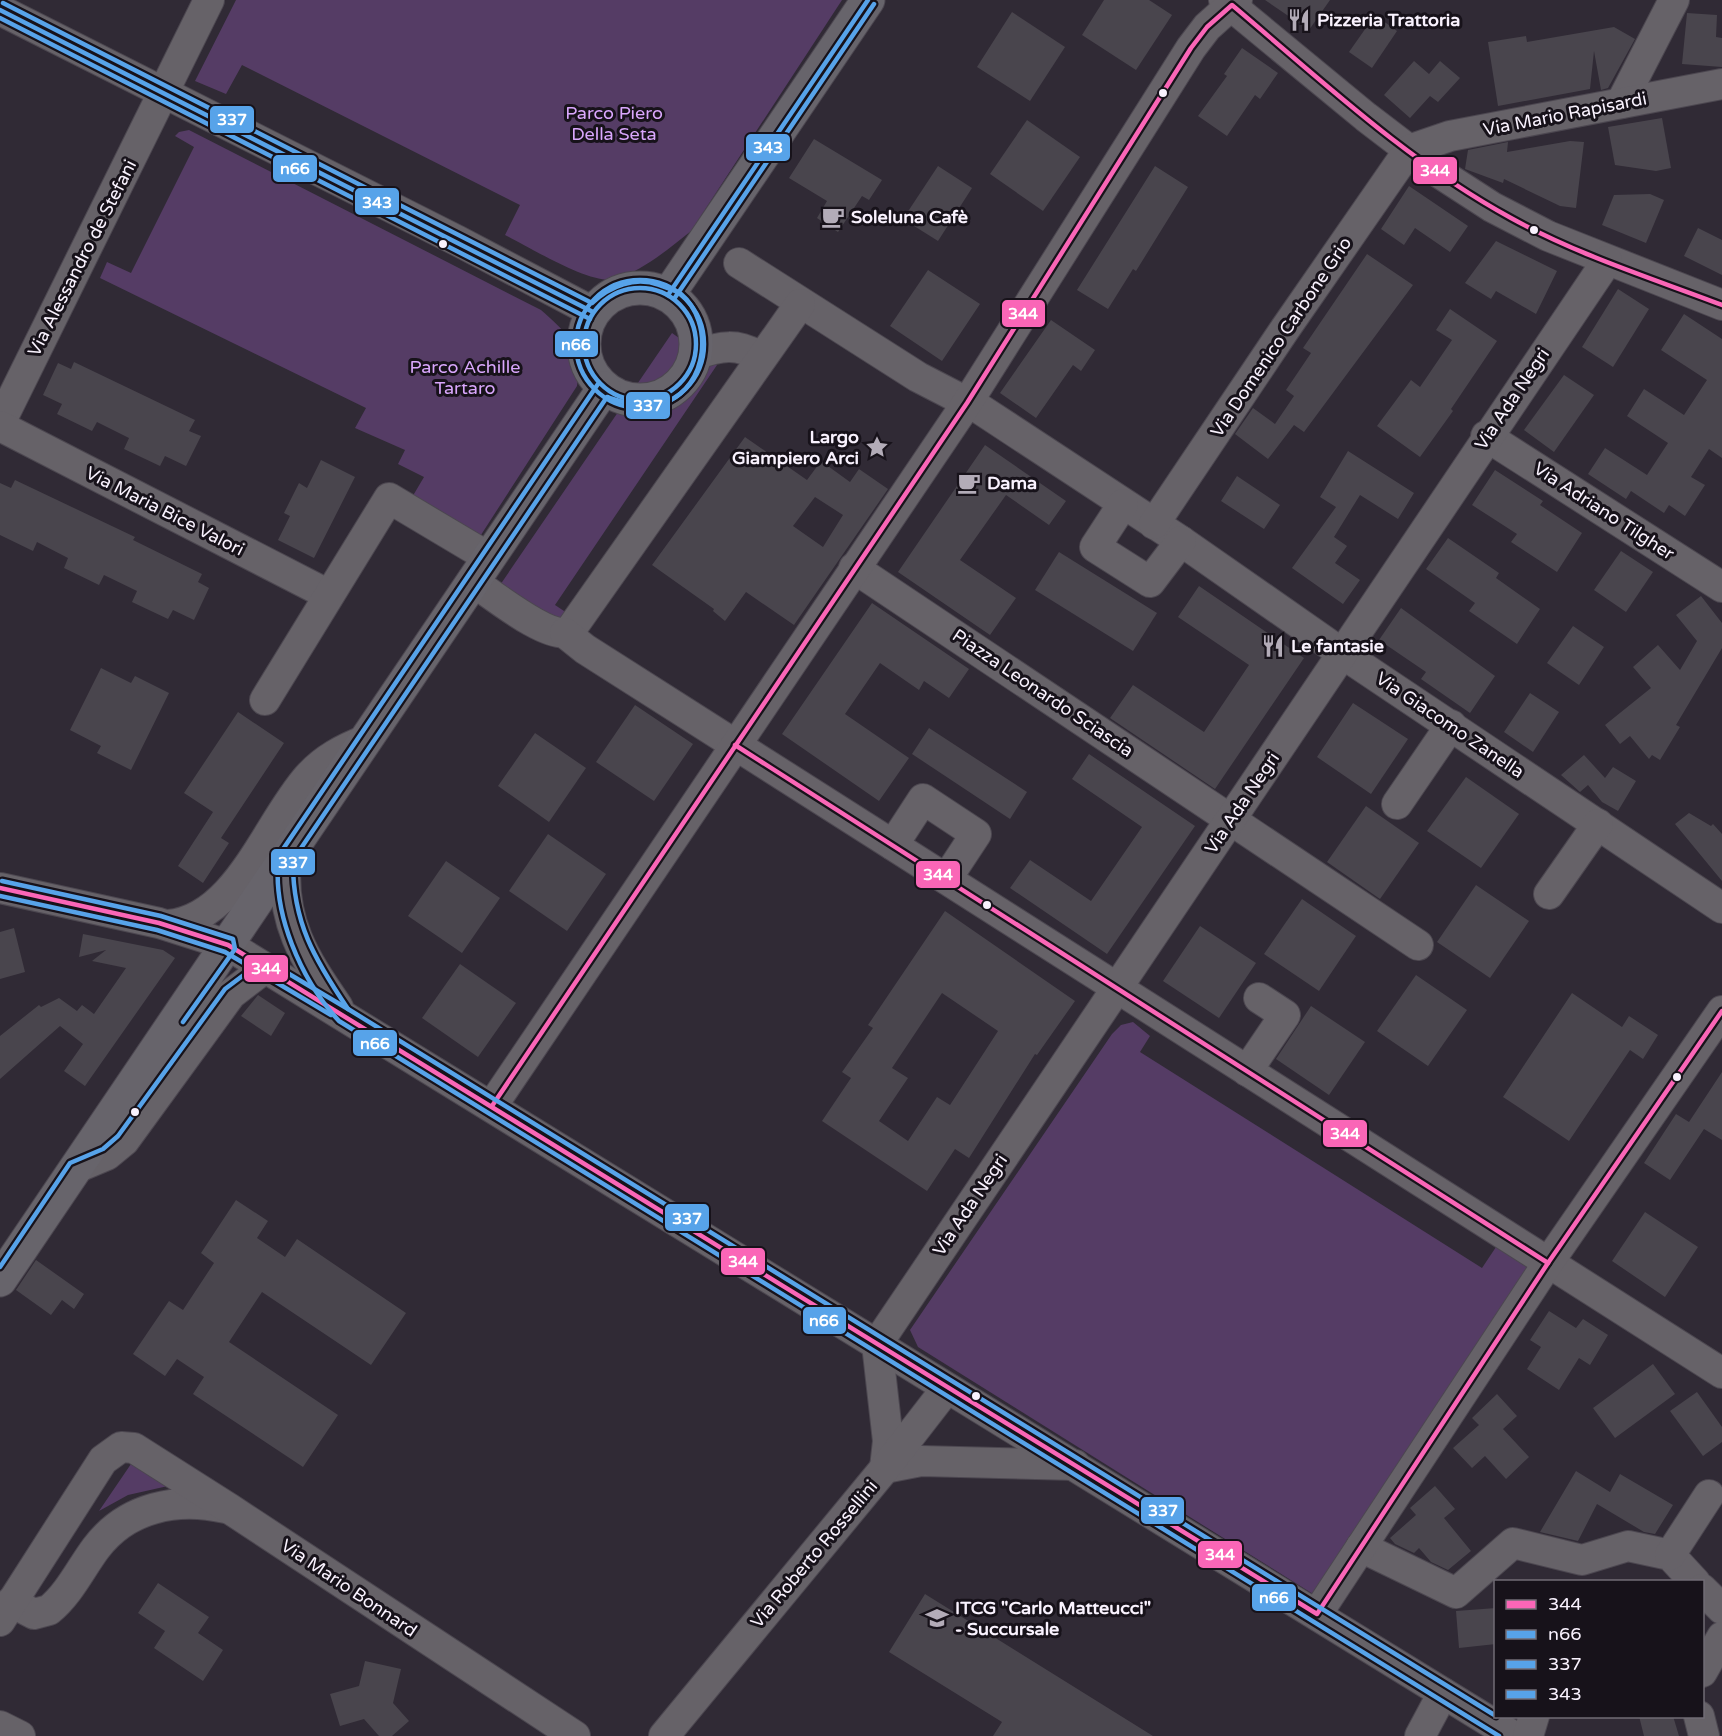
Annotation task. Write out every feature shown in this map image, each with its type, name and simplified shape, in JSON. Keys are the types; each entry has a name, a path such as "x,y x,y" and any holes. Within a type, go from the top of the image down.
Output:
{"main road":[{"path":"668,295 868,0"},
{"path":"643,288 668,295 688,315 696,341 695,354 684,379 663,396 636,401 623,398 604,388 591,374 584,348 584,334 593,312 605,300 630,289 643,288"},
{"path":"0,1280 604,388"}],"street":[{"name":"Via Alessandro de Stefani","path":"0,425 209,0"},
{"path":"1621,103 1674,0"},
{"path":"492,1106 967,403 1191,48 1231,2 1409,150 1438,172 1512,218 1606,261 1722,305"},
{"path":"0,10 593,312"},
{"name":"Via Mario Rapisardi","path":"1409,150 1450,136 1722,84"},
{"name":"Via Domenico Carbone Grio","path":"1154,524 1409,150"},
{"name":"Via Ada Negri","path":"877,1344 1343,654 1486,436 1606,261"},
{"path":"739,263 800,304 918,377 967,403"},
{"path":"565,633 573,628 800,304"},
{"path":"695,354 732,345 748,349 761,358"},
{"name":"Via Giacomo Zanella","path":"967,403 1181,541 1343,654 1722,908"},
{"name":"Via Maria Bice Valori","path":"0,425 329,595"},
{"name":"Via Adriano Tilgher","path":"1486,436 1722,587"},
{"path":"265,700 389,498 480,569 535,622 552,631 565,633 585,649 735,745 1722,1373"},
{"path":"1123,504 1095,547 1150,582 1181,541"},
{"name":"Piazza Leonardo Sciascia","path":"854,568 1418,945"},
{"path":"1397,804 1451,725"},
{"path":"168,925 191,920 220,900 240,877 308,777 330,757 366,740"},
{"path":"893,845 923,799 976,834 947,878"},
{"path":"1549,894 1598,825"},
{"path":"286,858 285,894 295,936 312,969 343,1015"},
{"path":"0,888 168,925 228,945 1513,1736"},
{"path":"76,1168 107,1155 124,1141 231,994 265,968"},
{"path":"1247,1071 1285,1015 1259,998"},
{"path":"1317,1614 1548,1263 1722,1011"},
{"name":"Via Roberto Rossellini","path":"664,1736 885,1468 888,1441 877,1344"},
{"path":"885,1468 947,1388"},
{"name":"Via Mario Bonnard","path":"5,1612 103,1460 121,1447 142,1452 575,1736"},
{"path":"885,1468 921,1461 1076,1465"},
{"path":"1670,1555 1708,1495"},
{"path":"5,1612 34,1614 49,1610 104,1538 132,1515 152,1508 177,1504 206,1504 230,1509"},
{"path":"1361,1547 1456,1593 1513,1543 1582,1560 1628,1546 1670,1555 1694,1580"},
{"path":"1704,1591 1722,1610"},
{"path":"1704,1668 1722,1637"},
{"path":"1420,1736 1443,1693"},
{"path":"1528,1736 1533,1718"},
{"path":"0,1726 20,1736"}],"green space":[{"name":"Parco Piero Della Seta","path":"236,0 842,0 691,231 636,271 616,279 605,280 577,271 505,235 520,205 242,65 226,94 195,81"},
{"name":"Parco Achille Tartaro","path":"189,130 541,310 572,343 578,361 577,386 479,538 411,499 424,477 398,464 405,450 355,428 366,408 100,278 107,262 131,273 194,147 175,136 179,132"},
{"path":"672,333 717,365 555,605 567,613 561,626 498,588"},
{"path":"1133,1022 1150,1036 1140,1052 1482,1268 1496,1247 1507,1246 1536,1262 1313,1594 918,1347 910,1330 1112,1034 1121,1025"},
{"path":"131,1464 168,1486 128,1495 99,1511"}],"building":[{"path":"1104,0 1149,0 1172,15 1136,70 1082,35"},
{"path":"1265,0 1330,0 1309,30"},
{"path":"1012,12 1065,47 1030,101 977,67"},
{"path":"1687,13 1717,15 1716,37 1722,38 1722,67 1682,64"},
{"path":"1375,15 1397,31 1372,68 1349,52"},
{"path":"1614,27 1635,39 1608,88 1601,90 1594,51 1590,89 1498,106 1488,42 1526,36 1527,42"},
{"path":"1242,48 1278,73 1260,99 1255,95 1227,136 1198,116 1227,76 1224,74"},
{"path":"1414,61 1429,74 1440,61 1460,78 1438,102 1430,96 1410,118 1384,95"},
{"path":"1662,118 1671,168 1656,171 1615,165 1608,127"},
{"path":"1027,120 1080,157 1043,211 990,174"},
{"path":"814,139 882,180 869,200 862,196 838,232 817,218 827,201 789,178"},
{"path":"1570,141 1584,142 1576,208 1560,206 1504,179 1503,183 1465,169 1468,150 1508,142 1507,152"},
{"path":"938,166 972,188 938,241 903,219"},
{"path":"1155,166 1188,187 1136,271 1133,269 1108,309 1077,290"},
{"path":"1409,186 1468,226 1450,252 1415,228 1404,245 1381,229"},
{"path":"1650,194 1664,200 1646,243 1602,225 1614,195"},
{"path":"1698,228 1722,240 1722,275 1684,256"},
{"path":"1496,241 1557,271 1536,314 1496,291 1491,299 1465,283"},
{"path":"1367,254 1413,285 1304,432 1294,425 1268,459 1235,434 1253,408 1275,424 1294,396 1286,390 1311,353 1303,348"},
{"path":"928,270 980,304 942,361 890,326"},
{"path":"1618,289 1649,309 1613,367 1582,347"},
{"path":"1450,309 1497,341 1451,409 1453,411 1420,457 1377,426 1411,380 1420,387 1452,340 1436,330"},
{"path":"1684,314 1722,339 1722,458 1709,449 1691,477 1705,485 1685,516 1669,505 1664,513 1631,491 1626,499 1588,474 1605,448 1647,475 1668,443 1627,416 1644,389 1684,415 1707,380 1661,350"},
{"path":"1051,320 1095,350 1081,371 1073,365 1036,418 1000,393"},
{"path":"74,362 195,420 189,431 201,436 186,466 165,456 160,466 124,449 129,438 97,422 92,431 57,414 62,404 43,395 58,363 71,369"},
{"path":"1564,375 1594,395 1554,452 1524,430"},
{"path":"745,437 807,480 821,461 850,482 859,469 888,489 794,625 746,592 725,621 713,611 714,609 652,565","holes":["815,497 843,515 823,547 793,526"]},
{"path":"985,445 1066,501 1049,525 1006,495 960,560 1016,598 990,635 898,572"},
{"path":"1348,451 1414,493 1398,519 1360,495 1334,537 1347,546 1335,563 1360,580 1343,604 1292,568 1336,507 1320,497"},
{"path":"321,460 355,477 314,558 278,540 290,516 284,513 299,483 307,488"},
{"path":"1495,470 1543,501 1540,505 1582,533 1557,572 1511,542 1517,534 1472,505"},
{"path":"1237,476 1280,505 1264,529 1221,501"},
{"path":"15,480 135,537 133,540 202,574 198,582 209,588 194,620 173,610 168,619 132,602 137,591 104,575 99,585 64,568 68,558 37,542 33,551 0,535 0,483 11,488"},
{"path":"1448,538 1499,573 1496,578 1540,609 1517,644 1469,611 1475,603 1426,569"},
{"path":"1621,551 1653,572 1626,612 1594,590"},
{"path":"1059,552 1157,613 1133,651 1035,590"},
{"path":"1199,586 1304,658 1215,789 1110,718 1133,685 1204,732 1249,665 1178,617"},
{"path":"1701,596 1722,623 1722,648 1676,725 1680,727 1660,760 1652,755 1649,759 1630,736 1620,744 1605,725 1651,688 1633,667 1658,645 1680,670 1697,641 1676,615"},
{"path":"872,603 969,669 949,698 924,681 919,690 880,663 845,714 909,758 879,801 782,734"},
{"path":"1401,608 1495,676 1470,713 1421,679 1426,672 1379,640"},
{"path":"1573,626 1604,647 1579,685 1547,663"},
{"path":"101,668 131,683 135,676 169,693 131,770 97,753 101,746 70,730"},
{"path":"1530,693 1559,712 1533,752 1504,732"},
{"path":"1353,703 1408,739 1371,794 1317,757"},
{"path":"635,705 693,744 654,801 596,762"},
{"path":"238,712 284,743 221,838 229,843 203,883 178,866 213,812 184,793"},
{"path":"929,728 1027,792 1010,819 912,754"},
{"path":"535,733 586,768 549,822 498,786"},
{"path":"1089,754 1195,826 1107,954 1010,888 1030,860 1091,901 1142,827 1072,779"},
{"path":"1584,755 1605,778 1613,767 1636,781 1618,811 1602,802 1588,785 1580,792 1561,775"},
{"path":"1466,777 1519,814 1481,868 1427,831"},
{"path":"1366,806 1419,843 1380,899 1327,862"},
{"path":"1689,813 1711,826 1713,824 1722,834 1722,881 1675,824"},
{"path":"548,834 606,874 567,931 509,891"},
{"path":"446,861 500,898 462,953 408,916"},
{"path":"1476,885 1529,921 1490,978 1437,942"},
{"path":"1302,899 1356,936 1319,991 1264,954"},
{"path":"945,911 1075,1001 1037,1055 1035,1054 969,1158 955,1149 927,1191 822,1121 851,1078 842,1072 873,1028 868,1025","holes":["942,993 998,1031 950,1105 937,1097 908,1141 879,1121 908,1078 892,1068"]},
{"path":"1200,926 1256,963 1219,1018 1163,981"},
{"path":"14,928 25,972 0,979 0,932"},
{"path":"83,934 163,950 175,958 85,1086 64,1071 83,1044 60,1026 0,1079 0,1036 39,1005 41,1007 59,998 77,1011 82,1005 94,1014 126,968 92,961 106,950 79,957"},
{"path":"460,964 516,1003 478,1057 422,1018"},
{"path":"1416,975 1467,1010 1428,1066 1377,1031"},
{"path":"1572,993 1622,1027 1629,1016 1658,1035 1643,1059 1630,1050 1569,1141 1503,1097"},
{"path":"258,995 285,1013 271,1036 241,1016"},
{"path":"1311,1006 1365,1042 1329,1095 1276,1059"},
{"path":"1722,1072 1722,1140 1704,1129 1670,1180 1644,1163 1676,1114 1689,1122"},
{"path":"236,1200 268,1221 257,1238 285,1257 297,1239 406,1313 371,1365 262,1292 229,1342 338,1415 303,1467 193,1394 204,1377 177,1359 165,1376 133,1354 169,1301 183,1310 214,1263 201,1253"},
{"path":"1645,1212 1698,1247 1665,1297 1612,1261"},
{"path":"36,1260 84,1294 74,1309 62,1300 51,1315 16,1290"},
{"path":"1549,1311 1576,1328 1583,1319 1608,1335 1590,1365 1579,1358 1559,1390 1527,1369 1541,1347 1530,1340"},
{"path":"1653,1364 1675,1394 1615,1438 1593,1408"},
{"path":"1697,1392 1722,1427 1722,1442 1703,1456 1670,1411"},
{"path":"1497,1394 1517,1416 1503,1429 1529,1457 1506,1479 1485,1456 1472,1468 1453,1448 1479,1425 1472,1418"},
{"path":"1576,1471 1610,1492 1620,1474 1673,1505 1655,1534 1644,1532 1597,1504 1578,1541 1540,1532"},
{"path":"1435,1486 1455,1509 1444,1518 1471,1551 1448,1570 1431,1562 1419,1548 1414,1553 1395,1544 1390,1538 1416,1515 1410,1508"},
{"path":"158,1583 209,1617 198,1633 223,1650 203,1681 154,1648 165,1631 138,1613"},
{"path":"925,1594 1153,1736 993,1736 1002,1722 889,1652"},
{"path":"1494,1608 1494,1644 1459,1648 1456,1611"},
{"path":"365,1661 401,1669 393,1703 409,1721 392,1736 379,1736 364,1719 340,1726 330,1694 359,1686"},
{"path":"1640,1718 1674,1718 1679,1736 1644,1736"}],"transit line":[{"name":"343","path":"668,295 868,0"},
{"name":"337","path":"3,3 592,303 623,284 650,282 681,294 692,306 698,320 702,336 702,352 691,382 680,394 659,404 636,405 607,397 293,860 294,882 301,921 325,974 348,1009 1494,1715"},
{"name":"n66","path":"674,299 874,4"},
{"name":"344","path":"492,1106 967,403 1191,48 1207,27 1232,5 1366,119 1436,172 1473,196 1562,243 1722,305"},
{"name":"343","path":"0,10 593,312"},
{"name":"n66","path":"0,18 590,319"},
{"name":"n66","path":"640,280 664,285 685,299 699,320 704,344 699,368 685,389 664,403 640,408 616,403 595,389 581,368 576,344 581,320 595,299 616,285 640,280"},
{"name":"343","path":"640,288 661,292 680,304 692,323 696,344 692,365 680,384 661,396 640,400 619,396 600,384 588,365 584,344 588,323 600,304 619,292 640,288"},
{"name":"n66","path":"598,384 279,855 278,877 284,922 312,986 339,1021 1499,1736"},
{"name":"344","path":"735,745 1548,1263"},
{"name":"337","path":"2,881 161,916 233,939 235,949 183,1022"},
{"name":"344","path":"0,888 159,923 228,945 1317,1614 1548,1263 1722,1011"},
{"name":"n66","path":"0,896 157,930 225,952 331,1015"},
{"name":"337","path":"0,1267 70,1163 103,1149 118,1136 225,989 261,962 269,962 348,1009"}],"place":[{"name":"Pizzeria Trattoria","path":"1299,20"},
{"name":"Soleluna Cafè","path":"833,217"},
{"name":"Largo Giampiero Arci","path":"877,447"},
{"name":"Dama","path":"969,483"},
{"name":"Le fantasie","path":"1273,646"},
{"name":"ITCG \"Carlo Matteucci\" - Succursale","path":"937,1618"}]}
